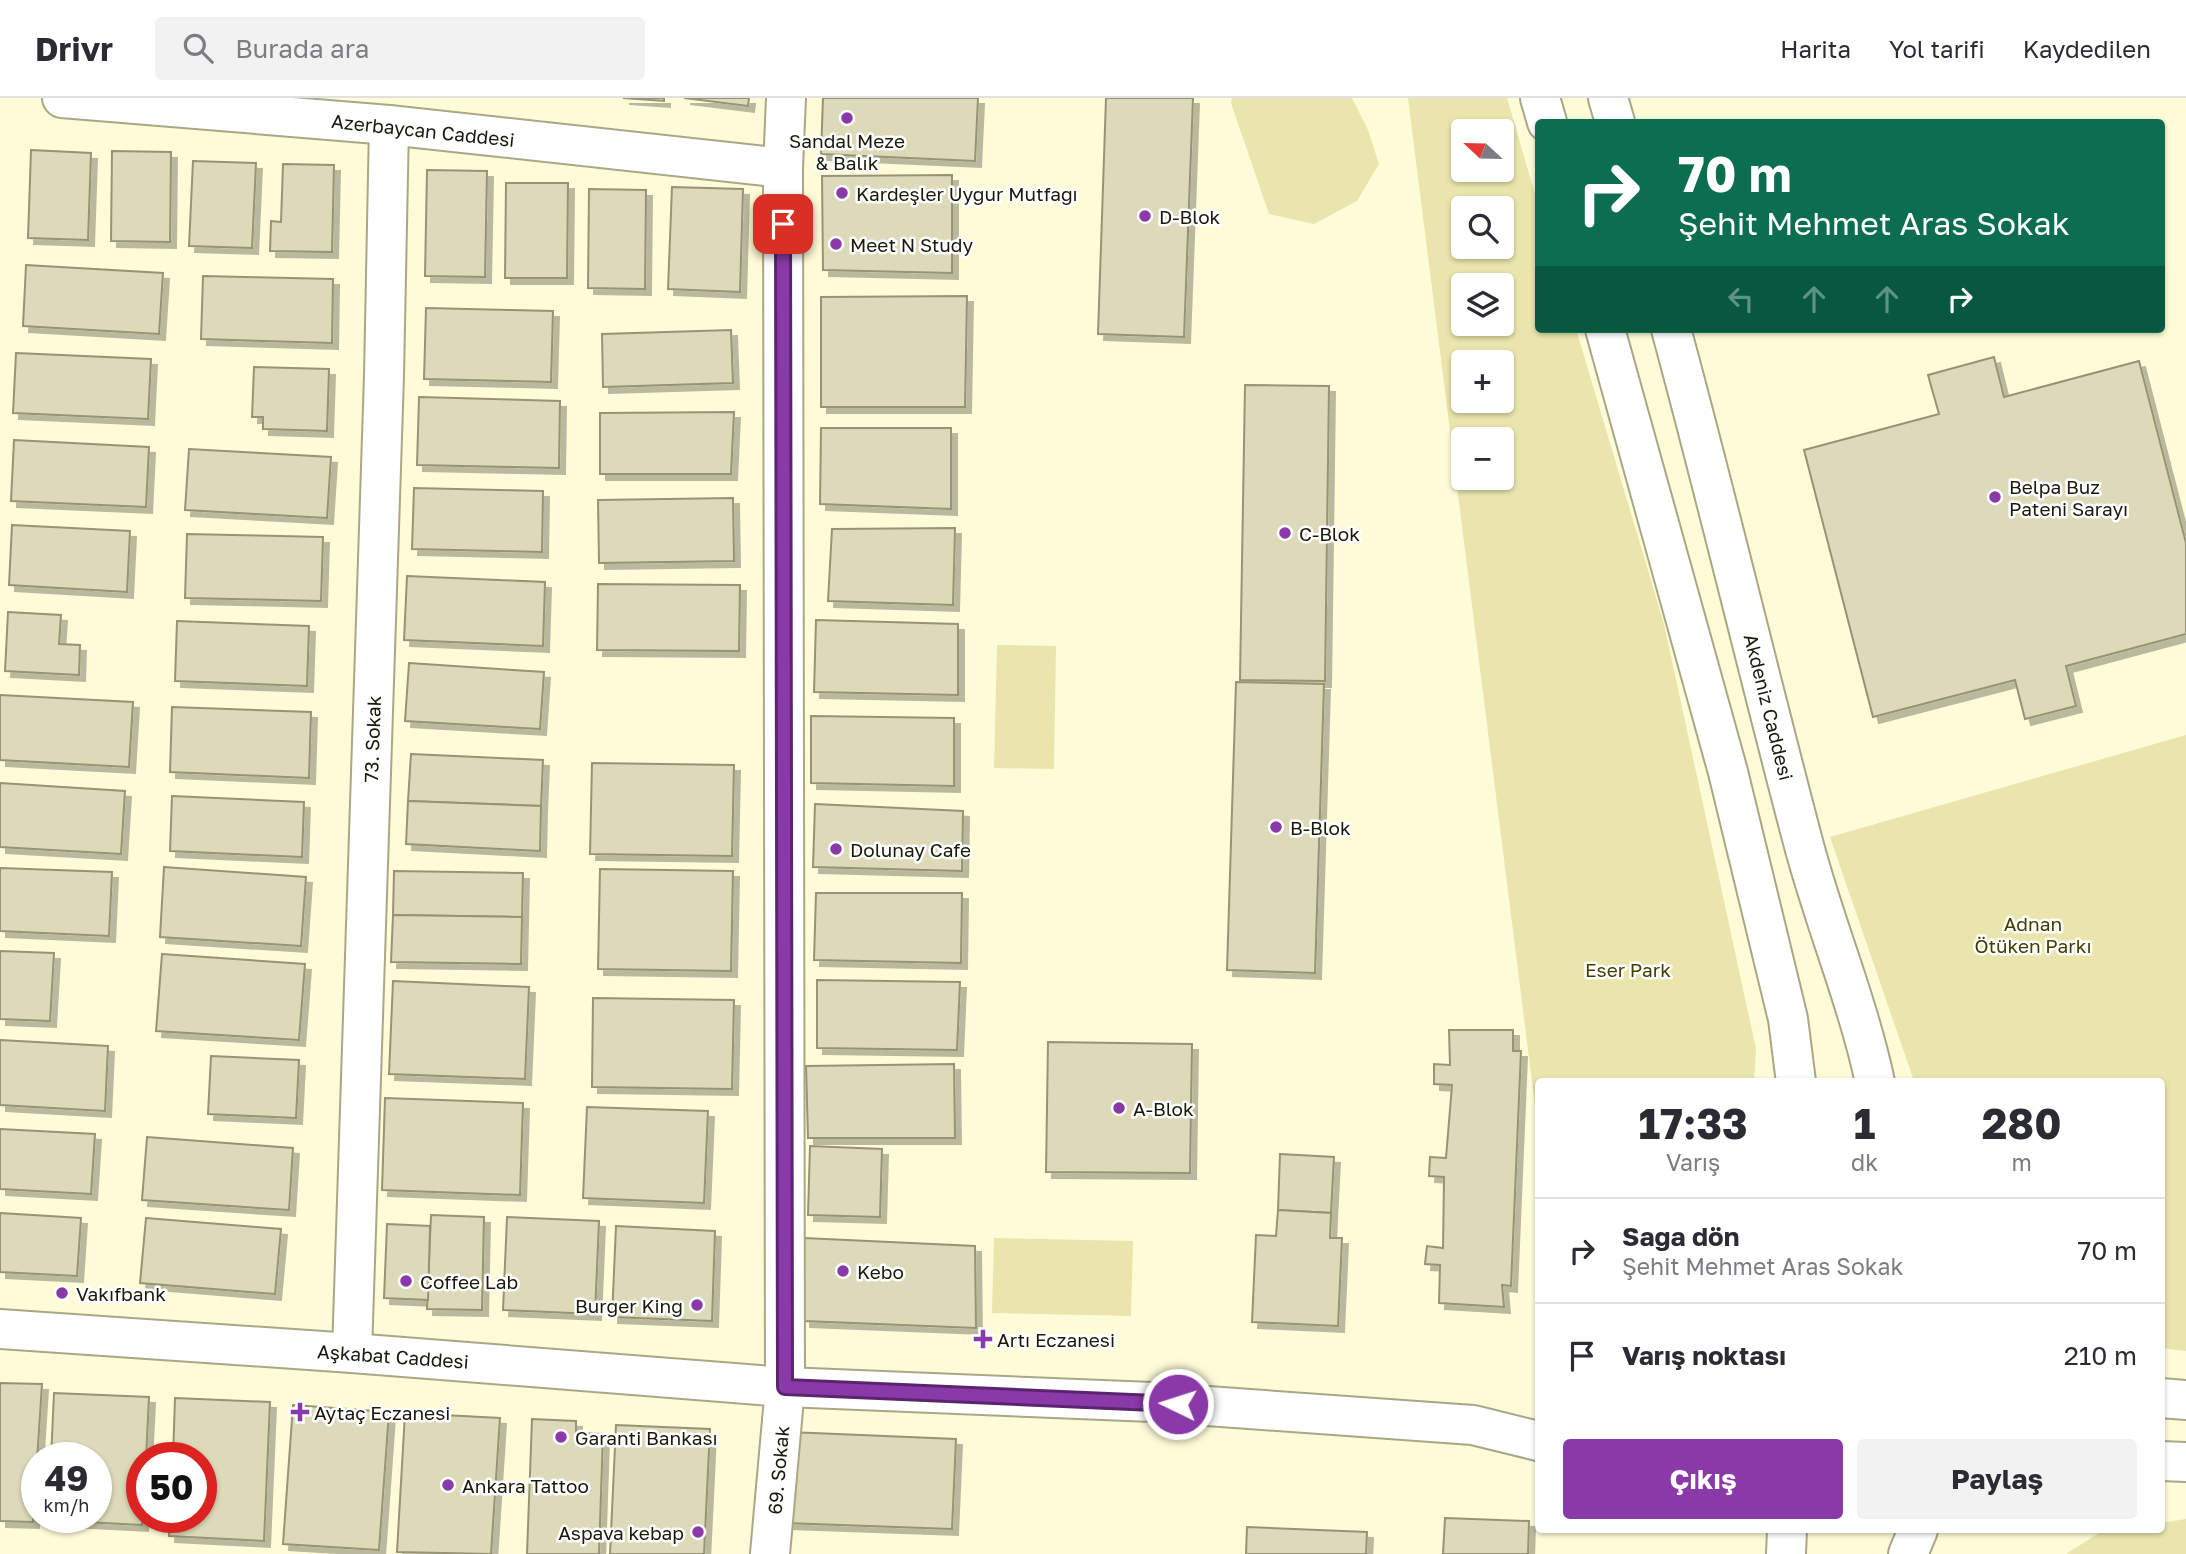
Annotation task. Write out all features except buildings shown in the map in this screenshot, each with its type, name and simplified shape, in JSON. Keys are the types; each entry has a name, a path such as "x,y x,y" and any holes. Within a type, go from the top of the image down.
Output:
{"street":[{"name":"Azerbaycan Caddesi","path":"62,98 389,125 783,168"},
{"name":"69. Sokak","path":"770,1554 785,1387 783,168 786,98"},
{"path":"1540,98 1546,119"},
{"path":"1608,98 1614,119"},
{"name":"73. Sokak","path":"352,1353 384,390 389,125"},
{"path":"1606,333 1728,772 1788,1019 1796,1078"},
{"name":"Akdeniz Caddesi","path":"1672,333 1802,841 1866,1041 1874,1078"},
{"name":"Aşkabat Caddesi","path":"0,1329 785,1387 1152,1402 1473,1425"},
{"path":"2165,1398 2186,1400"},
{"path":"1473,1425 1535,1413"},
{"path":"1473,1425 1535,1440"},
{"path":"2165,1461 2186,1462"},
{"path":"1786,1554 1787,1533"},
{"path":"1908,1554 1917,1533"}],"green space":[{"path":"1232,98 1352,98 1368,130 1379,164 1357,201 1314,224 1269,214 1231,103"},
{"name":"Eser Park","path":"1408,98 1507,98 1513,119 1451,119 1451,182 1514,182 1514,122 1535,194 1535,333 1577,333 1664,624 1756,1049 1754,1078 1535,1078 1535,1105 1457,490 1514,490 1514,427 1451,427 1451,439"},
{"path":"997,645 1056,646 1054,769 994,768"},
{"name":"Adnan Ötüken Parkı","path":"2186,735 2186,1351 2165,1348 2165,1078 1913,1078 1830,837"},
{"path":"994,1238 1133,1241 1131,1316 992,1313"},
{"path":"2186,1519 2186,1554 2066,1554 2099,1533 2165,1533 2165,1522"}],"place":[{"name":"Sandal Meze & Balık","path":"847,118"},
{"name":"Kardeşler Uygur Mutfağı","path":"842,193"},
{"name":"D-Blok","path":"1145,216"},
{"name":"Meet N Study","path":"836,244"},
{"name":"Belpa Buz Pateni Sarayı","path":"1995,497"},
{"name":"C-Blok","path":"1285,533"},
{"name":"B-Blok","path":"1276,827"},
{"name":"Dolunay Cafe","path":"836,849"},
{"name":"A-Blok","path":"1119,1108"},
{"name":"Kebo","path":"843,1271"},
{"name":"Coffee Lab","path":"406,1281"},
{"name":"Vakıfbank","path":"62,1293"},
{"name":"Burger King","path":"697,1305"},
{"name":"Artı Eczanesi","path":"983,1339"},
{"name":"Aytaç Eczanesi","path":"300,1412"},
{"name":"Garanti Bankası","path":"561,1437"},
{"name":"Ankara Tattoo","path":"448,1485"},
{"name":"Aspava kebap","path":"698,1532"}],"route":[{"path":"783,224 785,1387 1178,1404"}]}
